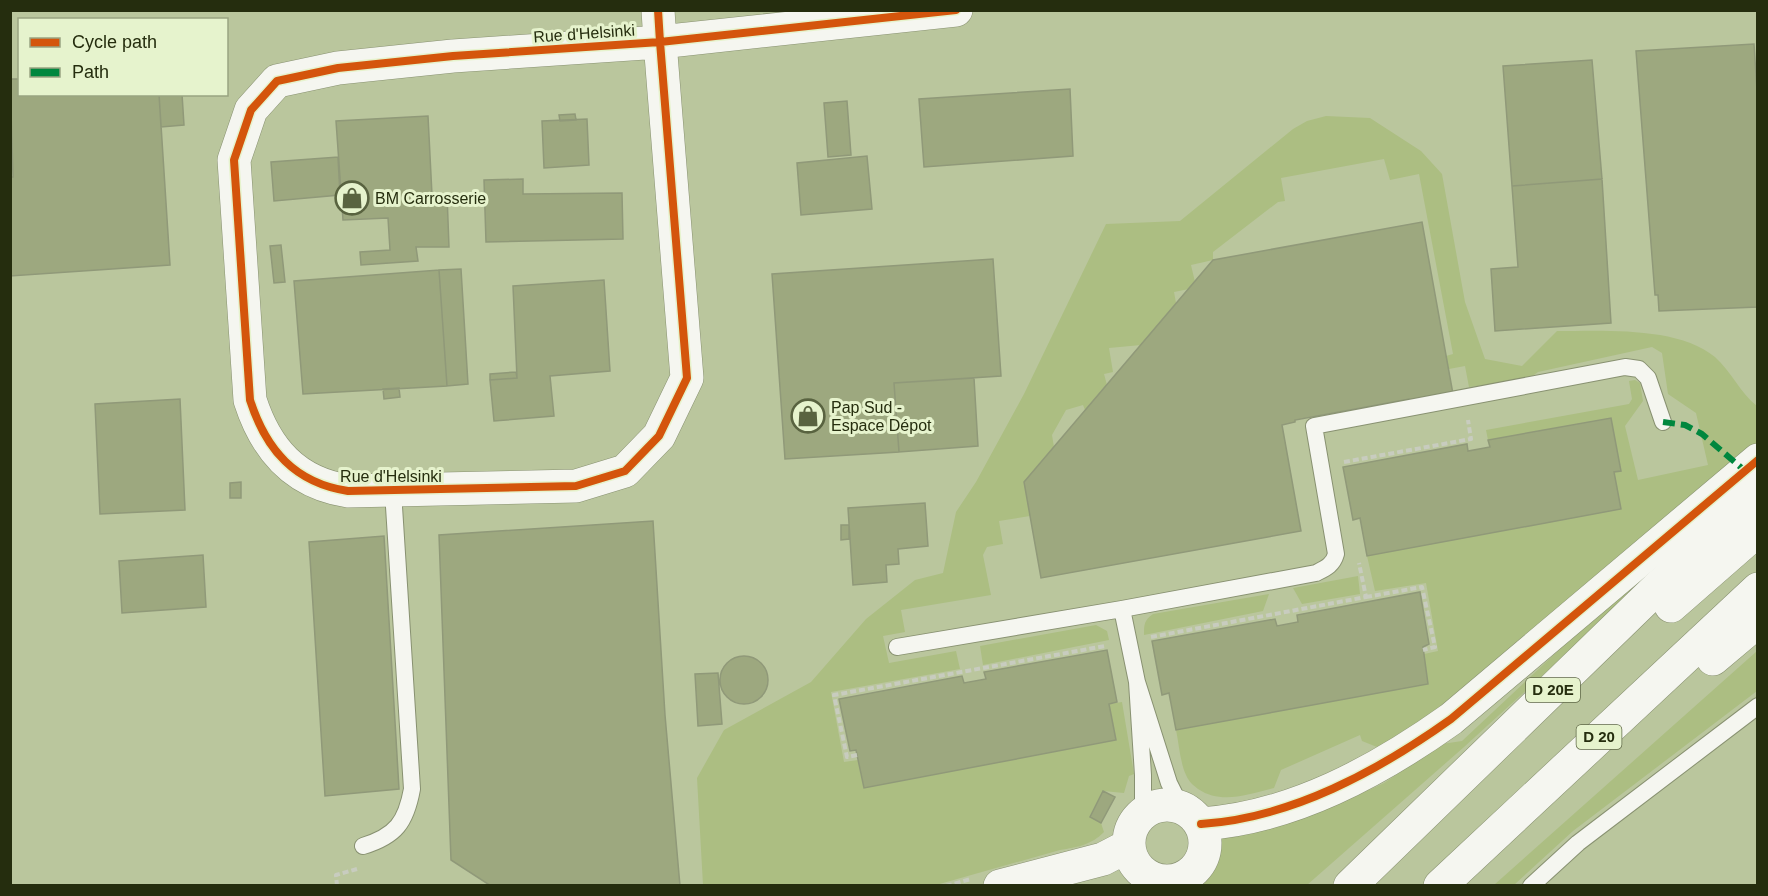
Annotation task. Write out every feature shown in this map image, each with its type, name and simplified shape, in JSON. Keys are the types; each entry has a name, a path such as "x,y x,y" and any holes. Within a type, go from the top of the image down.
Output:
{"main road":[{"name":"Rue d'Helsinki","path":"659,26 687,378 659,436 625,471 576,486 348,491 328,488 303,476 285,462 261,430 250,400 234,160 251,110 277,81 338,68 453,56 659,26 956,10"},
{"path":"1191,816 1205,837 1205,850 1200,863 1192,872 1182,879 1170,882 1158,881 1137,868 1128,846 1129,834 1134,823 1154,806 1168,804 1191,816 1218,823 1251,816 1294,803 1341,784 1383,764 1419,742 1451,719 1758,460"},
{"name":"D 20E","path":"1350,885 1656,590 1758,496"},
{"path":"1356,885 1758,530"},
{"name":"D 20","path":"1441,885 1758,589"},
{"path":"1441,885 1758,621"},
{"path":"1000,885 1103,859 1128,846"}],"lane":[{"path":"897,647 1316,573 1334,562 1336,554 1314,426 1625,367 1639,369 1648,378 1663,422"},
{"path":"363,846 379,842 401,823 409,806 412,789 393,491"},
{"path":"1122,609 1137,682 1169,783 1191,816"},
{"path":"1137,682 1143,813"},
{"path":"1531,885 1578,843 1758,706"}],"path":[{"path":"1340,463 1471,439 1464,398"},
{"path":"1357,552 1366,597"},
{"path":"1149,638 1422,587 1435,647 1423,650"},
{"path":"857,755 847,756 834,695 1109,646"},
{"path":"336,875 338,885"}],"green space":[{"path":"1326,116 1370,118 1421,151 1442,174 1465,302 1485,359 1522,366 1557,331 1639,332 1681,340 1715,357 1757,406 1757,445 1447,707 1377,747 1362,741 1360,735 1281,770 1274,788 1235,797 1216,796 1198,789 1184,770 1176,730 1428,683 1424,654 1438,651 1426,583 1375,591 1367,556 1621,470 1611,418 1488,440 1486,430 1629,404 1632,399 1629,381 1635,380 1640,383 1643,401 1625,426 1638,480 1708,465 1696,413 1668,394 1662,353 1652,347 1538,372 1527,380 1469,387 1465,366 1449,369 1446,356 1453,354 1419,174 1390,180 1384,159 1281,178 1285,201 1278,202 1213,252 1213,260 1191,265 1195,282 1189,289 1174,292 1176,303 1141,345 1109,348 1113,372 1104,374 1107,385 1085,410 1083,405 1066,410 1052,435 1054,447 1024,482 1030,516 999,521 1003,544 987,547 983,555 991,595 901,610 905,632 883,636 889,663 956,651 960,669 831,692 844,762 858,760 864,788 1116,740 1109,704 1122,702 1134,774 1129,776 1124,793 1103,791 1090,816 1101,823 1104,832 1084,845 936,885 703,885 697,778 724,730 811,682 866,619 915,580 943,573 956,512 976,482 1024,394 1106,224 1180,221 1293,129 1307,121"},
{"path":"1673,543 1679,551 1464,747 1307,885 1202,886 1216,864 1221,838 1270,825 1366,788 1369,790 1384,783 1442,744 1462,741"},
{"path":"1358,576 1360,594 1302,604 1293,588"},
{"path":"1269,594 1263,611 1144,635 1145,623 1153,614"},
{"path":"1096,625 1107,631 1109,640 983,665 980,646"},
{"path":"1757,651 1757,691 1573,831 1514,885 1494,885"}],"building":[{"path":"1754,44 1758,106 1758,307 1659,311 1658,295 1655,295 1636,51"},
{"path":"1592,60 1602,179 1512,186 1503,66"},
{"path":"10,79 18,79 18,96 159,96 170,265 10,276 10,177 13,177"},
{"path":"1070,89 1073,156 924,167 919,99"},
{"path":"159,96 182,96 184,125 161,127"},
{"path":"847,101 851,155 828,157 824,103"},
{"path":"575,114 576,120 560,121 559,115"},
{"path":"428,116 432,195 447,194 449,247 416,247 418,261 361,265 360,252 390,250 388,218 343,220 336,121"},
{"path":"587,119 589,165 544,168 542,121"},
{"path":"867,156 872,209 801,215 797,163"},
{"path":"338,157 340,195 274,201 271,162"},
{"path":"523,179 523,194 622,193 623,239 486,242 484,180"},
{"path":"1602,179 1611,323 1495,331 1491,269 1518,267 1512,186"},
{"path":"1422,222 1453,394 1410,402 1409,399 1295,420 1295,422 1282,425 1301,531 1041,578 1024,482 1213,260"},
{"path":"281,245 285,282 274,283 270,246"},
{"path":"993,259 1001,376 894,383 899,452 785,459 772,274"},
{"path":"461,269 468,384 447,386 439,270"},
{"path":"439,270 447,386 303,394 294,281"},
{"path":"604,280 610,371 550,376 554,416 494,421 490,380 517,378 513,286"},
{"path":"516,372 517,378 490,380 490,374"},
{"path":"974,378 978,446 899,452 894,383"},
{"path":"399,388 400,397 384,399 383,389"},
{"path":"180,399 185,510 100,514 95,404"},
{"path":"1611,418 1621,471 1614,472 1621,509 1367,556 1360,518 1353,520 1343,467 1467,444 1468,451 1490,447 1488,440"},
{"path":"241,482 241,498 230,498 230,483"},
{"path":"925,503 928,546 898,549 899,564 886,565 887,582 853,585 848,508"},
{"path":"653,521 665,715 680,886 491,886 451,860 439,535"},
{"path":"841,525 849,525 849,539 841,540"},
{"path":"384,536 399,789 325,796 309,542"},
{"path":"203,555 206,607 122,613 119,561"},
{"path":"1420,592 1429,644 1423,647 1428,684 1176,730 1169,693 1162,695 1152,641 1275,619 1277,626 1298,622 1297,615"},
{"path":"1107,650 1117,702 1109,704 1116,740 864,788 856,750 850,751 839,699 962,676 964,683 986,679 984,672"},
{"path":"744,656 761,663 768,680 761,697 744,704 727,697 720,680 727,663"},
{"path":"718,673 722,724 698,726 695,674"},
{"path":"1103,791 1115,797 1101,823 1090,817"}],"marked path":[{"path":"1663,422 1685,425 1702,434 1744,470"}],"cycle path":[{"path":"658,10 660,42 687,378 659,436 625,471 576,486 348,491 329,487 298,472 274,449 250,400 234,160 251,110 277,81 338,68 453,56 660,42 956,10"},
{"path":"1201,824 1235,820 1301,802 1364,773 1423,738 1451,719 1758,460"}],"place":[{"name":"BM Carrosserie","path":"352,198"},
{"name":"Pap Sud - Espace Dépot","path":"808,416"}]}
